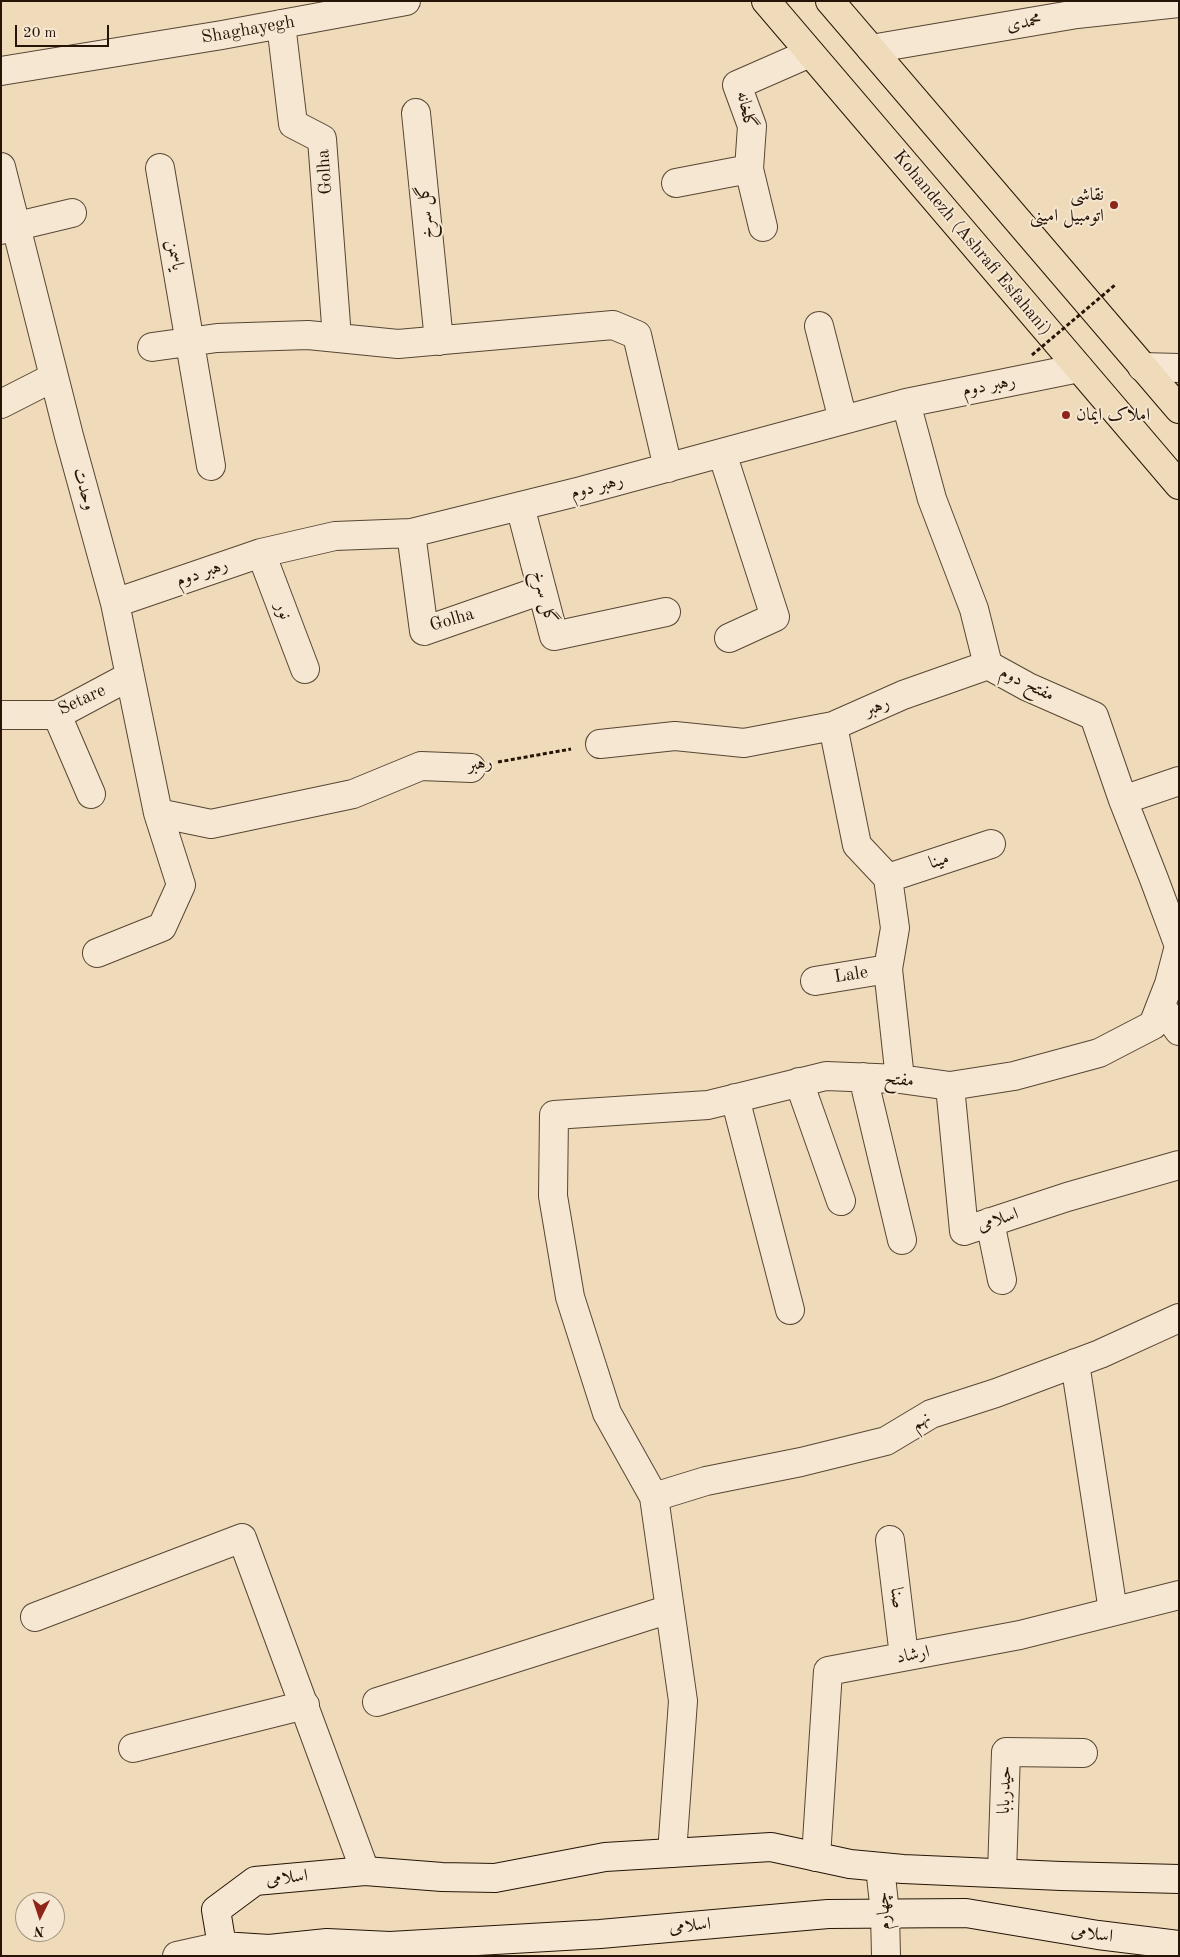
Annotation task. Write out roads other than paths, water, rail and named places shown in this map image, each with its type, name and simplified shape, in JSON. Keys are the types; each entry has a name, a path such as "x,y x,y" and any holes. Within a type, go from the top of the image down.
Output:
{"main road":[{"name":"Kohandezh (Ashrafi Esfahani)","path":"766,1 1179,485"},
{"path":"830,1 1179,409"}],"street":[{"name":"Shaghayegh","path":"1,71 406,1"},
{"name":"محمدی","path":"871,49 1077,14 1179,3"},
{"name":"Golha","path":"281,24 293,124 322,139 337,338"},
{"name":"گلخانه","path":"749,169 752,126 738,85 810,53"},
{"name":"گل سرخ","path":"416,113 439,341"},
{"name":"وحدت","path":"1,167 9,228 54,377 115,603 158,812"},
{"name":"یاسمن","path":"160,168 211,466"},
{"path":"676,183 749,169 763,226"},
{"path":"9,228 72,213"},
{"path":"152,347 217,338 299,336 398,344 613,324 637,335 668,468"},
{"path":"819,326 843,420"},
{"path":"1142,367 1179,368"},
{"name":"رهبر دوم","path":"115,603 261,553 335,536 412,533 668,468 906,403 1079,368"},
{"path":"1,404 54,377"},
{"name":"مفتح دوم","path":"906,403 932,499 974,609 988,665 1028,687 1094,716 1123,800 1179,946"},
{"path":"722,453 775,617 730,638"},
{"name":"گل سرخ","path":"520,506 554,636 666,612"},
{"name":"Golha","path":"412,533 424,632 542,590"},
{"name":"نور","path":"261,553 305,669"},
{"name":"رهبر","path":"600,744 675,736 744,744 833,726 903,695 988,665"},
{"name":"Setare","path":"1,715 57,715 130,676"},
{"path":"57,715 91,794"},
{"path":"833,726 857,845 888,878 895,928 888,969 900,1079"},
{"name":"رهبر","path":"158,812 211,824 353,794 421,766 471,768"},
{"path":"1123,800 1179,781"},
{"path":"97,953 162,927 181,885 158,812"},
{"name":"مینا","path":"888,878 991,844"},
{"name":"مفتح","path":"654,1497 607,1413 570,1297 553,1196 554,1115 708,1105 826,1076 900,1079 950,1086 1014,1076 1099,1053 1153,1025 1169,984 1179,946"},
{"name":"Lale","path":"815,981 888,969"},
{"path":"1161,1006 1179,1031"},
{"path":"863,1077 902,1240"},
{"path":"799,1082 841,1201"},
{"name":"اسلامی","path":"950,1086 964,1231 1067,1197 1176,1173"},
{"path":"734,1098 790,1310"},
{"path":"990,1222 1002,1280"},
{"name":"نهم","path":"654,1497 706,1481 801,1462 886,1441 931,1414 1075,1363 1179,1318"},
{"path":"1075,1363 1114,1611"},
{"path":"654,1497 684,1701 672,1853"},
{"path":"35,1617 242,1538 365,1871"},
{"name":"صنا","path":"890,1540 904,1656"},
{"name":"ارشاد","path":"816,1857 828,1670 1020,1635 1179,1595"},
{"path":"377,1702 670,1609"},
{"path":"133,1748 305,1705"},
{"name":"حیدربابا","path":"1002,1874 1006,1752 1083,1753"},
{"name":"اسلامی","path":"1166,1948 966,1913 828,1914 454,1949 327,1943 269,1949 222,1946 216,1910 255,1882 365,1871 442,1877 495,1878 605,1857 771,1847 850,1864 880,1867 1002,1874 1179,1879"},
{"name":"چهارم","path":"880,1867 885,1914 886,1956"},
{"path":"177,1956 222,1946"}],"place":[{"name":"نقاشی اتومبیل امینی","path":"1114,205"},
{"name":"املاک ایمان","path":"1066,415"}]}
